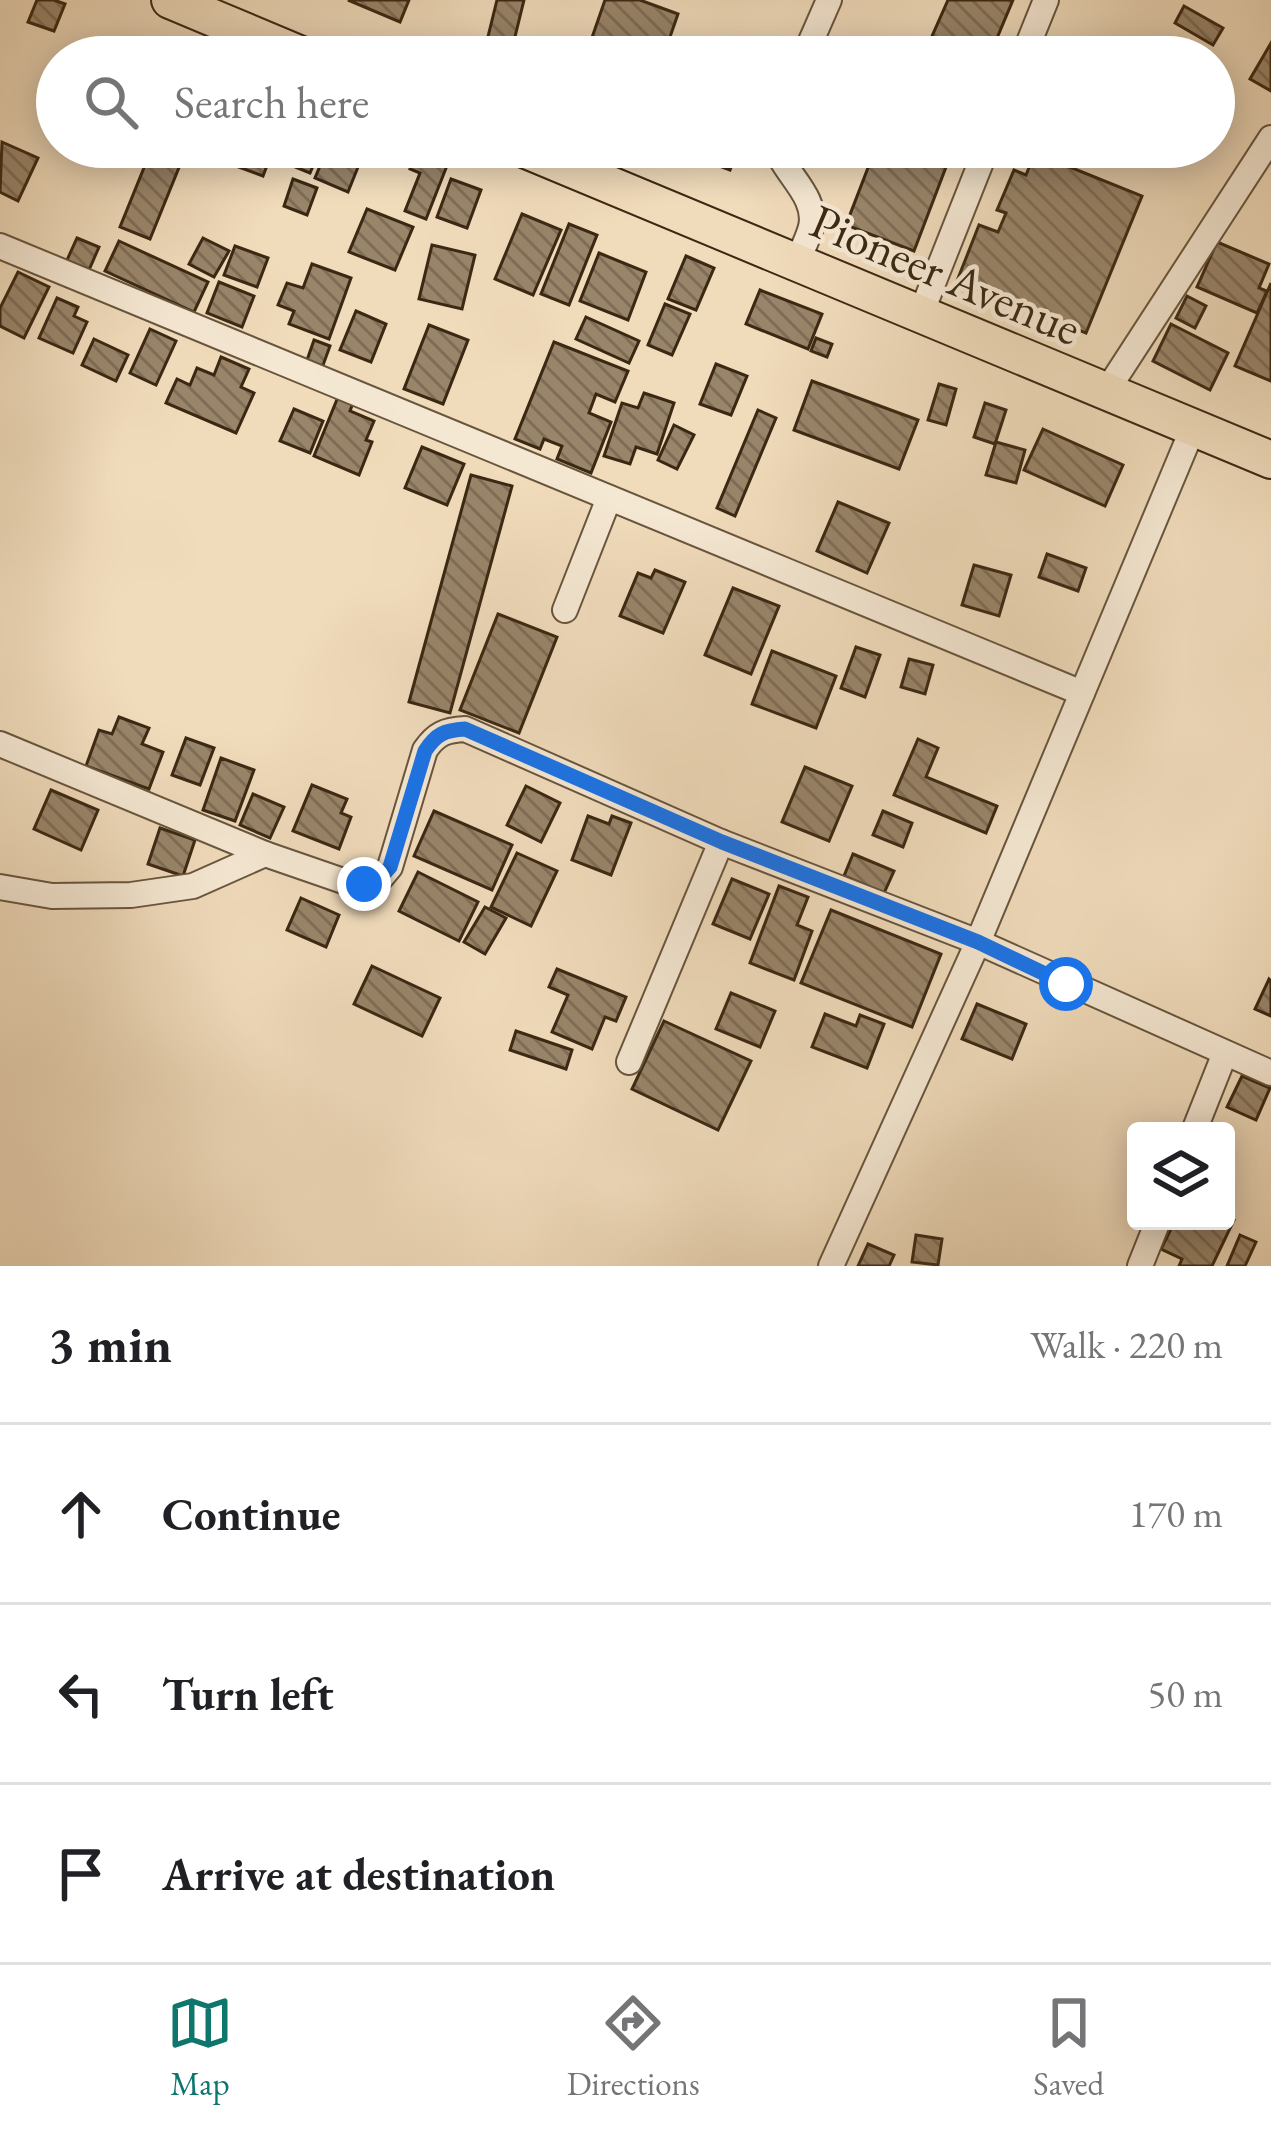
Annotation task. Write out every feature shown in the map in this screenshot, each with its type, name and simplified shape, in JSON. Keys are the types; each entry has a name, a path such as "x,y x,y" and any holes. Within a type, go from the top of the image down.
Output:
{"highway":[{"path":"170,0 256,36"},
{"name":"Pioneer Avenue","path":"569,168 1271,460"}],"street":[{"path":"813,36 829,0"},
{"path":"1031,36 1046,0"},
{"path":"1106,392 1271,138"},
{"path":"787,168 812,214 796,264"},
{"path":"920,316 979,168"},
{"path":"0,246 1082,693"},
{"path":"831,1266 978,942 1193,428"},
{"path":"565,610 609,498"},
{"path":"0,743 265,854 364,884 380,878 390,867 425,751 434,737 465,729 722,842 978,942 1271,1073"},
{"path":"629,1062 722,842"},
{"path":"0,887 52,896 131,895 194,886 265,854"},
{"path":"1198,1122 1225,1053"},
{"path":"1141,1266 1155,1230"}],"building":[{"path":"37,0 65,4 54,31 28,22"},
{"path":"348,0 409,0 400,22"},
{"path":"497,0 524,0 515,36 488,36"},
{"path":"605,0 640,0 678,14 670,36 593,36"},
{"path":"948,0 1013,0 998,36 932,36"},
{"path":"1184,6 1223,28 1218,36 1197,36 1175,23"},
{"path":"1271,43 1271,91 1250,79"},
{"path":"2,142 36,157 18,201 0,192"},
{"path":"144,168 179,168 150,239 120,227"},
{"path":"241,168 266,168 263,176"},
{"path":"319,168 358,168 348,192 315,178"},
{"path":"446,168 426,219 405,211 420,173 410,169"},
{"path":"868,168 946,168 914,251 846,225"},
{"path":"1029,168 1072,168 1142,196 1086,333 957,281 979,225 998,232 1006,213 997,210 1014,170 1026,175"},
{"path":"293,179 317,188 307,215 284,206"},
{"path":"451,179 481,190 467,228 437,217"},
{"path":"367,209 413,227 395,270 349,252"},
{"path":"522,214 561,230 533,295 495,279"},
{"path":"569,224 597,235 569,305 541,294"},
{"path":"77,238 99,247 89,270 67,260"},
{"path":"203,238 229,251 214,277 189,264"},
{"path":"119,241 208,282 194,312 105,271"},
{"path":"1217,242 1269,264 1259,288 1267,291 1257,313 1197,287"},
{"path":"432,245 475,255 462,309 419,299"},
{"path":"235,246 268,258 257,287 224,275"},
{"path":"599,253 646,272 628,320 580,301"},
{"path":"686,256 714,268 696,310 668,299"},
{"path":"312,264 351,278 329,339 289,324 294,311 278,305 287,283 303,288"},
{"path":"18,272 49,287 24,338 0,326 0,308"},
{"path":"219,282 254,296 242,327 207,313"},
{"path":"1271,283 1271,381 1235,366"},
{"path":"760,290 822,314 808,349 746,324"},
{"path":"1187,296 1206,306 1195,328 1176,318"},
{"path":"57,298 78,307 74,316 87,322 73,353 39,338"},
{"path":"665,304 690,314 672,355 648,345"},
{"path":"356,311 386,324 371,362 340,350"},
{"path":"586,317 639,341 629,363 576,339"},
{"path":"1171,324 1228,353 1210,390 1153,361"},
{"path":"429,325 468,340 443,404 404,389"},
{"path":"150,329 176,341 156,385 130,373"},
{"path":"816,338 832,344 827,357 811,351"},
{"path":"94,339 128,355 116,381 82,365"},
{"path":"314,340 330,346 322,368 306,363"},
{"path":"554,342 628,371 615,402 596,394 589,413 611,422 591,473 557,459 562,446 544,439 540,449 515,439"},
{"path":"221,357 249,369 241,387 254,393 236,433 166,403 177,379 190,385 197,368 214,375"},
{"path":"716,364 747,376 731,415 700,404"},
{"path":"812,381 918,420 899,469 794,430"},
{"path":"939,384 956,389 946,425 928,420"},
{"path":"644,393 674,403 657,454 636,447 630,464 604,456 622,403 638,408"},
{"path":"338,397 353,403 350,411 374,421 366,440 372,442 359,475 314,456"},
{"path":"985,403 1006,410 995,444 974,437"},
{"path":"294,409 323,421 310,453 280,441"},
{"path":"758,410 776,418 735,516 717,508"},
{"path":"674,425 694,435 677,469 658,460"},
{"path":"1043,429 1123,465 1105,506 1024,470"},
{"path":"996,442 1025,450 1016,483 986,475"},
{"path":"422,447 464,464 447,505 405,488"},
{"path":"471,475 512,486 450,713 409,702"},
{"path":"838,502 889,523 867,573 817,551"},
{"path":"1047,554 1086,568 1078,591 1039,577"},
{"path":"974,565 1011,575 999,616 962,605"},
{"path":"655,570 685,582 663,633 620,616 638,573 651,578"},
{"path":"733,588 779,606 751,674 705,655"},
{"path":"498,614 557,637 519,733 460,710"},
{"path":"856,647 880,655 865,697 841,688"},
{"path":"772,651 836,676 816,728 752,704"},
{"path":"909,659 933,665 925,694 901,687"},
{"path":"119,717 149,728 142,744 163,752 149,789 86,766 99,730 112,734"},
{"path":"186,738 214,748 200,785 172,775"},
{"path":"918,739 938,748 926,777 997,806 986,833 894,795"},
{"path":"221,758 254,770 235,821 203,810"},
{"path":"805,767 852,786 829,841 782,822"},
{"path":"312,785 347,799 341,813 351,817 339,849 293,831"},
{"path":"526,786 560,803 541,842 507,825"},
{"path":"51,790 98,810 81,850 34,829"},
{"path":"253,794 284,807 270,838 240,825"},
{"path":"434,811 512,845 492,890 414,856"},
{"path":"883,811 912,823 903,847 873,835"},
{"path":"588,816 609,824 612,816 631,823 611,875 572,860"},
{"path":"160,828 195,840 183,876 148,864"},
{"path":"517,853 557,871 531,926 491,907"},
{"path":"853,854 894,871 884,893 844,876"},
{"path":"418,872 478,902 459,941 399,911"},
{"path":"732,879 769,894 750,939 713,924"},
{"path":"779,886 808,897 797,925 812,931 794,980 750,963"},
{"path":"301,898 339,915 326,947 287,930"},
{"path":"485,907 506,918 485,954 464,942"},
{"path":"831,910 941,954 912,1027 801,983"},
{"path":"372,966 440,998 422,1036 354,1004"},
{"path":"557,969 626,997 616,1021 605,1017 592,1049 552,1032 568,995 549,987"},
{"path":"1271,981 1271,1016 1255,1009"},
{"path":"731,993 775,1011 760,1047 716,1029"},
{"path":"977,1004 1026,1024 1012,1059 962,1039"},
{"path":"825,1014 856,1026 860,1015 884,1024 867,1068 812,1047"},
{"path":"664,1021 751,1061 718,1130 632,1089"},
{"path":"516,1031 572,1050 566,1069 510,1050"},
{"path":"1242,1076 1270,1088 1256,1120 1227,1107"},
{"path":"1170,1230 1229,1230 1212,1266 1179,1266 1182,1259 1161,1249"},
{"path":"916,1235 942,1239 938,1265 912,1262"},
{"path":"1240,1235 1256,1242 1245,1266 1227,1266"},
{"path":"868,1244 894,1255 889,1266 858,1266"}],"route":[{"path":"364,884 380,878 390,867 425,751 434,737 465,729 722,842 978,942 1066,984"}]}
